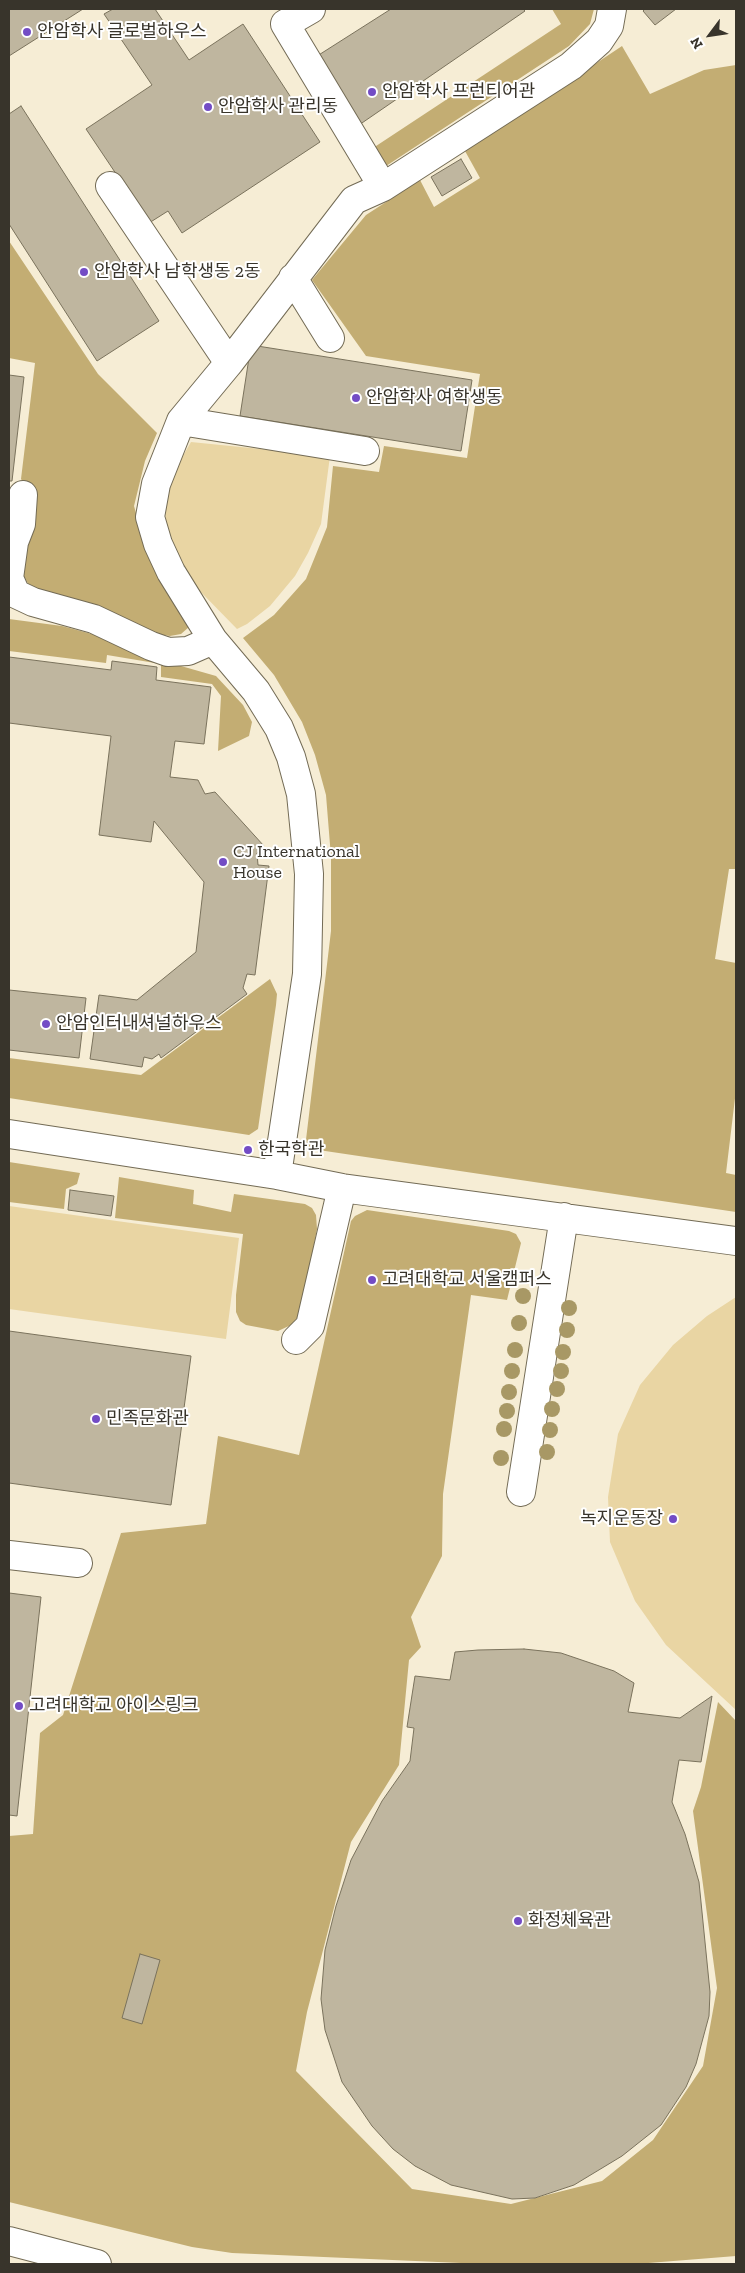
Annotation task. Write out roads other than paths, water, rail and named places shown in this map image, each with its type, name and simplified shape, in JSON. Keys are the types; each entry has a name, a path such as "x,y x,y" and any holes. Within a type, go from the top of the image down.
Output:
{"street":[{"path":"311,9 285,24 383,187"},
{"path":"277,1175 307,974 309,874 301,794 291,756 279,728 256,692 213,640 171,572 158,544 150,517 156,484 181,421 229,363 354,200 383,187 571,66 599,41 609,26 612,9"},
{"path":"110,186 229,363"},
{"path":"293,278 330,338"},
{"path":"181,421 365,451"},
{"path":"23,496 21,524 14,542 9,578 16,594 33,602 94,619 168,652 188,650 213,640"},
{"path":"9,1134 277,1175 342,1188 736,1241"},
{"path":"296,1340 310,1326 342,1188"},
{"path":"520,1492 564,1217"},
{"path":"9,1555 78,1563"},
{"path":"9,2241 97,2264"}],"place":[{"name":"안암학사 글로벌하우스","path":"27,32"},
{"name":"안암학사 프런티어관","path":"372,92"},
{"name":"안암학사 관리동","path":"208,107"},
{"name":"안암학사 남학생동 2동","path":"84,272"},
{"name":"안암학사 여학생동","path":"356,398"},
{"name":"CJ International House","path":"223,862"},
{"name":"안암인터내셔널하우스","path":"46,1024"},
{"name":"한국학관","path":"248,1150"},
{"name":"고려대학교 서울캠퍼스","path":"372,1280"},
{"name":"민족문화관","path":"96,1419"},
{"name":"녹지운동장","path":"673,1519"},
{"name":"고려대학교 아이스링크","path":"19,1706"},
{"name":"화정체육관","path":"518,1921"}]}
